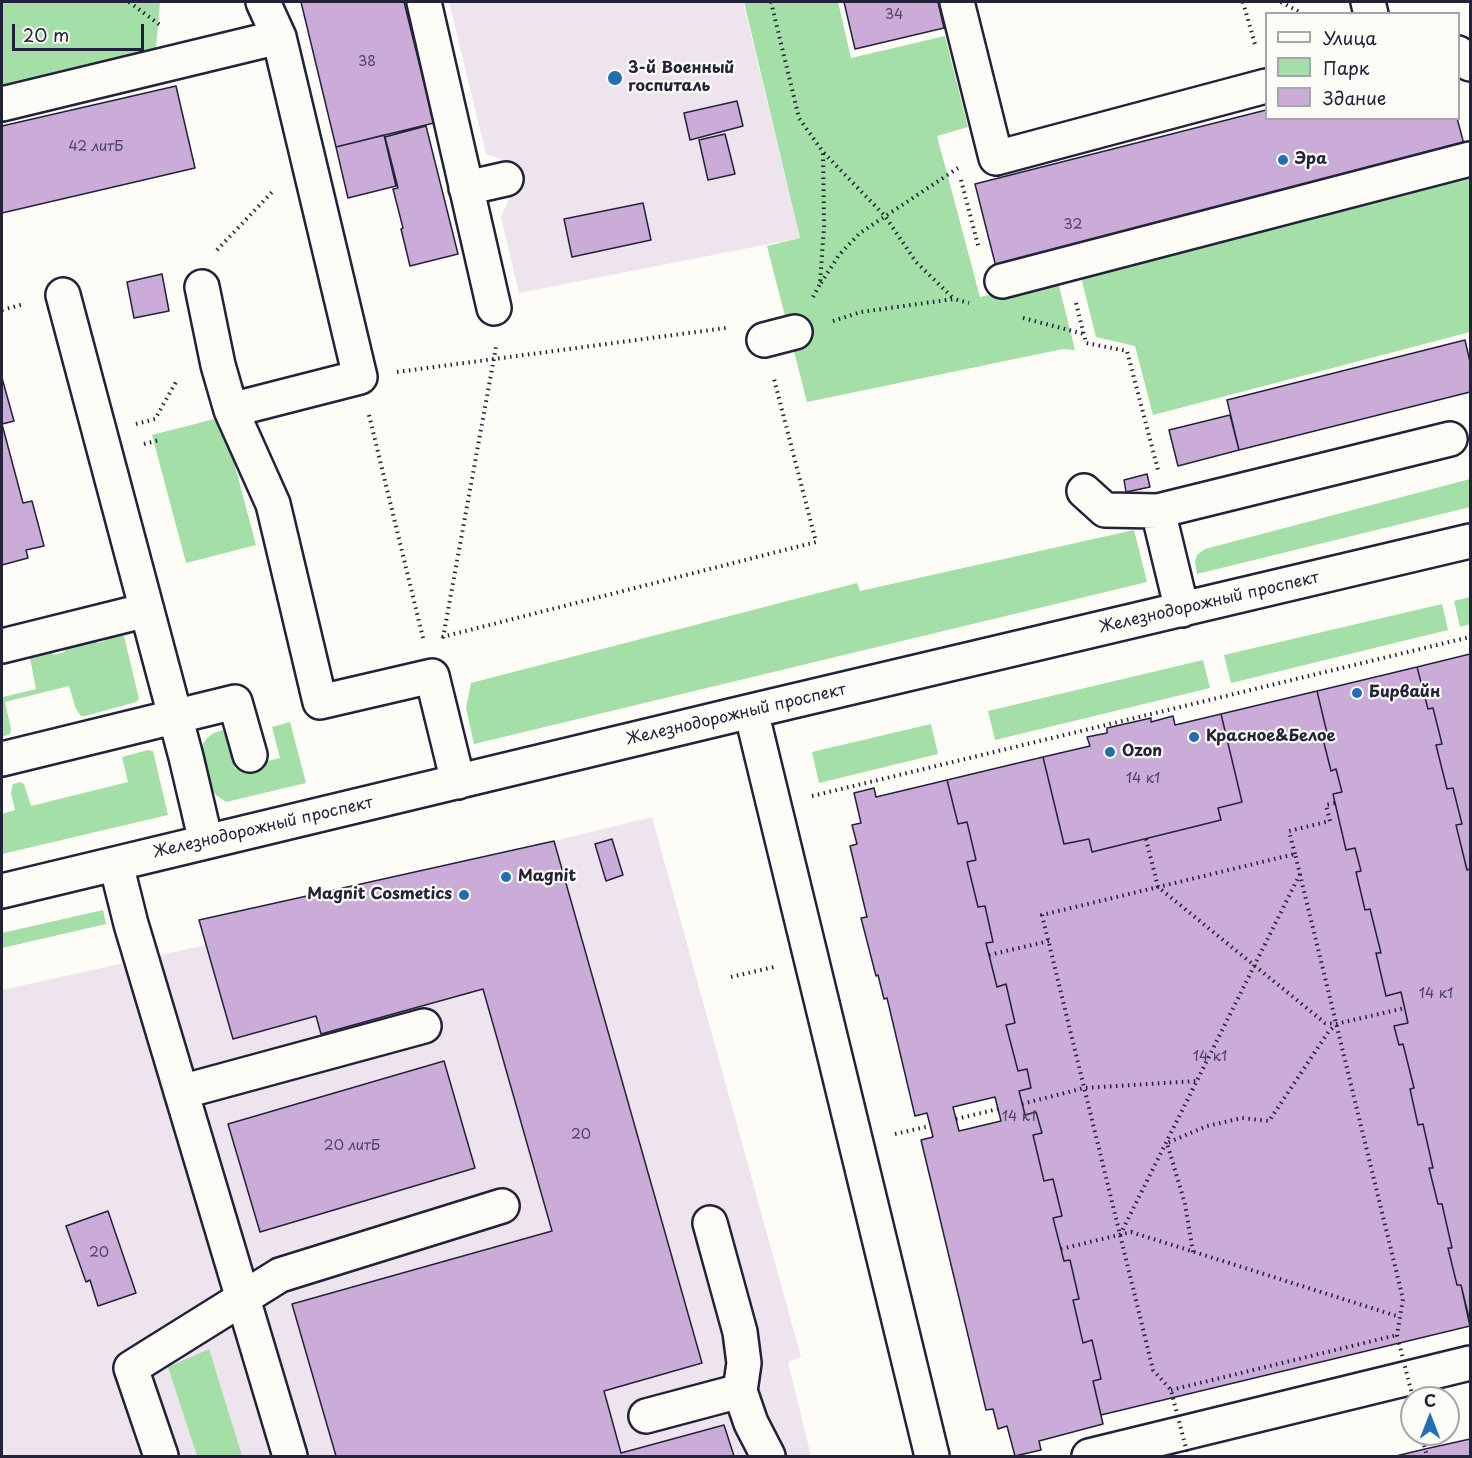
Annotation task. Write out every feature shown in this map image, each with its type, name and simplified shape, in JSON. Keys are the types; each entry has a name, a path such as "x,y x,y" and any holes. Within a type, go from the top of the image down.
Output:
{"street":[{"path":"231,410 360,377 279,37 263,2"},
{"path":"424,2 494,308"},
{"path":"957,2 996,158 1265,86"},
{"path":"2,104 279,37"},
{"path":"1002,281 1470,159"},
{"path":"466,188 506,179"},
{"path":"202,287 218,365 231,410 273,504 320,702 432,676 458,782"},
{"path":"63,295 206,842"},
{"path":"1084,491 1105,510 1163,510 1450,439"},
{"path":"1163,510 1182,610"},
{"name":"Железнодорожный проспект","path":"2,891 1470,541"},
{"path":"2,646 147,610"},
{"path":"2,759 235,702 250,755"},
{"path":"751,711 932,1456"},
{"path":"116,864 131,924 290,1456"},
{"path":"181,1092 424,1026"},
{"path":"161,1456 131,1368 280,1275 502,1206"},
{"path":"710,1223 740,1332 744,1363 740,1390 751,1423 768,1456"},
{"path":"1089,1456 1470,1363"},
{"path":"646,1416 740,1390"}],"path":[{"path":"771,2 799,118 823,152 885,216 916,262 954,299"},
{"path":"1243,2 1258,53"},
{"path":"1281,2 1299,12"},
{"path":"820,284 824,226 823,152"},
{"path":"202,287 201,267 307,155"},
{"path":"779,336 820,284 839,255 860,233 958,168 996,158"},
{"path":"958,168 985,273 1002,281"},
{"path":"1066,264 1086,343 1127,351 1163,510"},
{"path":"779,336 861,312 954,299 975,305"},
{"path":"432,676 443,637 495,359 498,335 494,308"},
{"path":"1019,316 1084,334"},
{"path":"424,641 816,542 779,336 760,324 360,377 432,676"},
{"path":"774,806 1470,637"},
{"path":"1335,802 1326,805 1330,821 1289,831 1403,1299 1397,1335 1410,1386"},
{"path":"1146,839 1158,887 1325,1023 1336,1024 1405,1008"},
{"path":"1188,1456 1171,1390 1153,1370 1042,915 1295,854"},
{"path":"1120,1235 1300,874"},
{"path":"989,955 1049,941"},
{"path":"1167,1143 1207,1126 1242,1118 1269,1121 1336,1024"},
{"path":"1022,1104 1084,1088 1197,1081"},
{"path":"956,1119 998,1109"},
{"path":"1167,1143 1185,1204 1193,1252"},
{"path":"1061,1249 1131,1232 1400,1317"},
{"path":"1171,1390 1397,1335"}],"shaded area":[{"name":"3-й Военный госпиталь","path":"449,2 743,2 800,238 519,293 501,217 510,197 502,160 486,154"},
{"path":"652,817 801,1357 788,1362 811,1456 2,1456 2,990 206,945 199,920"}],"green space":[{"path":"2,2 160,2 156,48 2,86"},
{"path":"744,2 838,2 851,58 945,36 968,127 937,136 980,297 1057,278 1075,350 1063,349 807,402 767,246 800,238"},
{"path":"1470,176 1470,332 1153,415 1135,346 1096,337 1080,273"},
{"path":"222,417 256,545 186,563 152,435"},
{"path":"1470,479 1470,507 1197,574 1195,562 1197,555 1205,549"},
{"path":"1134,530 1147,582 474,744 466,708 471,683 857,583 860,591"},
{"path":"1470,597 1470,624 1460,627 1454,601"},
{"path":"1442,604 1448,630 1231,683 1224,655"},
{"path":"124,636 139,699 136,702 81,716 76,709 69,686 5,702 11,729 10,734 2,737 2,691 3,697 36,689 30,658 52,651 53,655 65,652 65,648 96,640 97,643 105,641 105,637"},
{"path":"1203,660 1210,688 995,740 988,711"},
{"path":"290,722 306,783 226,802 216,795 212,789 202,752 207,738 223,730 235,769 280,758 272,727"},
{"path":"931,724 938,754 819,783 812,752"},
{"path":"148,750 153,751 168,815 2,854 2,814 15,810 11,793 13,784 20,782 24,784 31,806 128,782 122,757"},
{"path":"103,910 106,924 2,948 2,933"},
{"path":"209,1349 242,1456 197,1456 168,1367"}],"building":[{"path":"301,2 404,2 434,123 336,147"},
{"path":"844,2 938,2 944,28 855,49"},
{"path":"176,86 195,168 2,213 2,126"},
{"path":"737,101 743,126 690,140 684,113"},
{"path":"1265,110 1265,120 1458,120 1465,148 996,267 975,184"},
{"path":"426,126 458,254 410,266 393,189 398,188 385,137"},
{"path":"725,134 735,174 708,180 699,140"},
{"path":"384,135 396,186 348,198 336,147"},
{"path":"643,203 651,240 572,257 564,219"},
{"path":"162,274 169,311 134,318 127,282"},
{"path":"1465,340 1470,362 1470,392 1239,450 1227,400"},
{"path":"2,378 14,421 2,424"},
{"path":"1230,415 1239,450 1178,466 1169,430"},
{"path":"2,424 23,503 32,501 44,546 26,550 28,558 2,565"},
{"path":"1147,474 1150,487 1126,492 1124,480"},
{"path":"1470,654 1470,869 1467,870 1456,825 1462,824 1453,788 1447,789 1436,745 1442,744 1433,708 1428,709 1417,667"},
{"path":"1417,667 1428,709 1433,708 1442,744 1436,745 1447,789 1453,788 1462,824 1456,825 1467,870 1470,869 1470,1322 1461,1285 1457,1285 1448,1248 1452,1248 1442,1204 1438,1204 1429,1168 1433,1168 1423,1124 1418,1125 1410,1089 1414,1088 1403,1044 1399,1045 1394,1026 1408,1023 1401,992 1386,996 1376,953 1381,953 1370,909 1365,910 1356,872 1361,871 1355,848 1346,850 1333,794 1342,792 1336,769 1331,771 1322,735 1327,733 1317,691"},
{"path":"1317,691 1327,733 1322,735 1331,771 1336,769 1342,792 1333,794 1346,850 1355,848 1361,871 1356,872 1365,910 1370,909 1381,953 1376,953 1386,996 1401,992 1408,1023 1394,1026 1399,1045 1403,1044 1414,1088 1410,1089 1418,1125 1423,1124 1433,1168 1429,1168 1438,1204 1442,1204 1452,1248 1448,1248 1457,1285 1461,1285 1470,1326 1101,1415 1093,1381 1101,1379 1092,1340 1083,1343 1073,1300 1079,1299 1070,1260 1064,1261 1053,1218 1062,1216 1053,1179 1044,1181 1033,1135 1042,1133 1036,1112 1025,1115 1019,1091 1031,1088 1027,1069 1018,1071 1006,1025 1015,1023 1006,984 997,987 986,943 993,942 985,906 978,907 967,862 976,860 967,822 958,824 947,780 1043,757 1064,844 1089,839 1092,852 1221,820 1218,808 1242,802 1221,714"},
{"path":"1221,714 1242,802 1218,808 1221,820 1092,852 1089,839 1064,844 1043,757 1090,746 1087,737 1107,733 1107,728 1151,718 1151,722 1173,716 1175,725"},
{"path":"947,780 958,824 967,822 976,860 967,862 978,907 985,906 993,942 986,943 997,987 1006,984 1015,1023 1006,1025 1018,1071 1027,1069 1031,1088 1019,1091 1025,1115 1036,1112 1042,1133 1033,1135 1044,1181 1053,1179 1062,1216 1053,1218 1064,1261 1070,1260 1079,1299 1073,1300 1083,1343 1092,1340 1101,1379 1093,1381 1103,1424 1039,1441 1041,1450 1015,1456 1007,1426 998,1429 993,1409 986,1410 921,1140 933,1137 927,1113 915,1116 887,998 884,999 878,975 876,976 861,918 867,917 850,846 857,844 852,825 861,823 854,793 874,788 876,797","holes":["995,1097 1001,1121 959,1131 953,1107"]},
{"path":"612,839 623,875 606,881 595,844"},
{"path":"554,841 702,1363 604,1391 621,1453 724,1425 734,1456 336,1456 292,1304 552,1231 483,989 321,1034 316,1016 233,1039 199,920"},
{"path":"444,1061 475,1168 260,1232 228,1124"},
{"path":"108,1211 136,1293 98,1306 90,1280 86,1282 66,1226"},
{"path":"1470,1439 1470,1456 1396,1456 1438,1446 1460,1446 1460,1441"}],"place":[{"name":"3-й Военный госпиталь","path":"615,78"},
{"name":"Эра","path":"1283,160"},
{"name":"Бирвайн","path":"1357,693"},
{"name":"Красное&Белое","path":"1194,737"},
{"name":"Ozon","path":"1110,752"},
{"name":"Magnit","path":"506,877"},
{"name":"Magnit Cosmetics","path":"464,895"}]}
